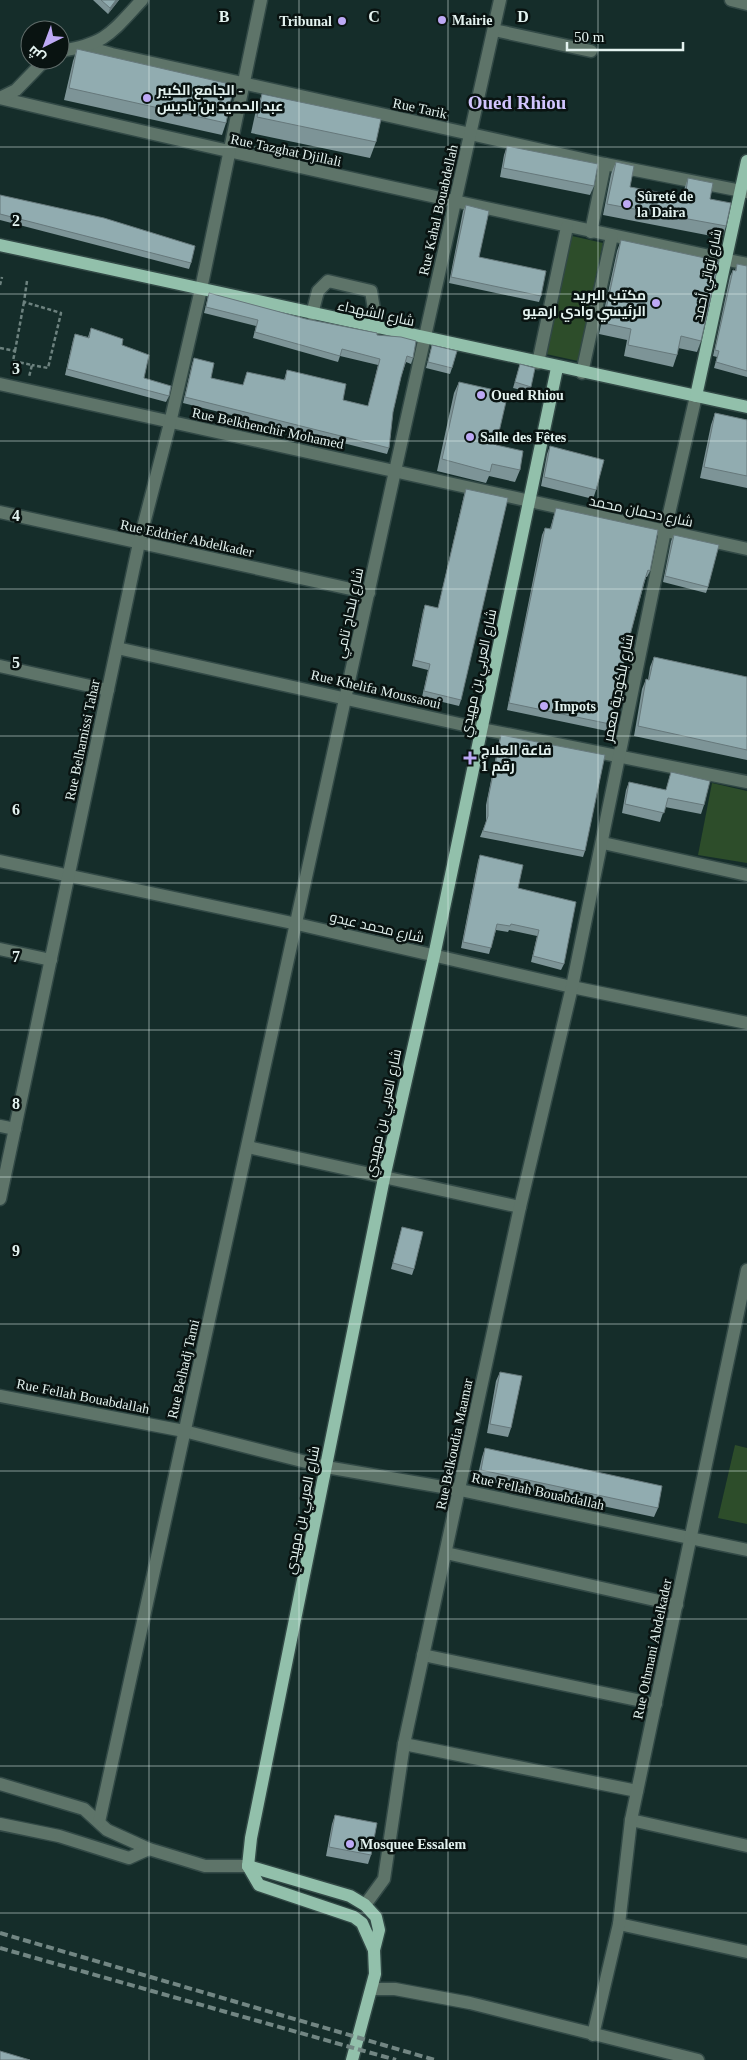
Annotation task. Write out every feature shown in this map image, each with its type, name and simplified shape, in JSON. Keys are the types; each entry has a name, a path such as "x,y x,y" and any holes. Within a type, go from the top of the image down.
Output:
{"main road":[{"name":"شارع تواتي أحمد","path":"696,396 744,191 747,161"},
{"name":"شارع الشهداء","path":"0,245 557,368 747,407"},
{"name":"شارع العربي بن مهيدي","path":"248,1866 251,1838 384,1178 434,956 557,368"},
{"path":"248,1866 350,1896 366,1905 376,1917 379,1930 374,1950 375,1974 352,2060"},
{"path":"248,1866 259,1885 354,1917 362,1923 374,1950"}],"street":[{"path":"70,50 87,47 111,34 142,0"},
{"name":"Rue Belhamissi Tahar","path":"0,1199 139,543 170,423 201,289 261,0"},
{"name":"Rue Kahal Bouabdellah","path":"425,338 500,0"},
{"path":"731,0 747,4"},
{"path":"494,30 592,51"},
{"name":"Rue Tarik","path":"87,47 244,84 605,164 744,191"},
{"path":"0,99 16,90 35,70"},
{"name":"Rue Tazghat Djillali","path":"0,99 230,153 567,227 727,259"},
{"path":"591,232 605,164"},
{"path":"538,363 567,227"},
{"path":"582,373 612,236"},
{"path":"727,259 747,264"},
{"path":"312,314 318,291 328,281 372,291 377,328"},
{"name":"شارع بلحاج تامي","path":"297,924 425,338"},
{"name":"Rue Belkhenchir Mohamed","path":"0,384 529,502"},
{"name":"شارع بلكودية معمر","path":"572,987 620,756 645,658 665,531 696,396"},
{"name":"شارع دحمان محمد","path":"529,502 747,549"},
{"name":"Rue Eddrief Abdelkader","path":"0,512 368,593"},
{"name":"Rue Khelifa Moussaoui","path":"117,648 346,697 482,729 747,782"},
{"path":"0,666 108,690"},
{"path":"603,843 747,875"},
{"name":"شارع محمد عبدو","path":"0,860 297,924 572,987 747,1023"},
{"name":"Rue Belhadj Tami","path":"99,1822 297,924"},
{"path":"0,949 51,960"},
{"name":"Rue Belkoudia Maamar","path":"366,1905 384,1879 404,1744 520,1208 572,987"},
{"path":"0,1126 15,1129"},
{"path":"248,1147 520,1208"},
{"name":"Rue Othmani Abdelkader","path":"593,2035 619,1924 631,1820 747,1270"},
{"name":"Rue Fellah Bouabdallah","path":"0,1396 184,1431 326,1467 460,1490 747,1550"},
{"path":"446,1552 677,1605"},
{"path":"424,1655 656,1704"},
{"path":"404,1744 637,1791"},
{"path":"0,1784 84,1809 107,1830 149,1850 205,1866 248,1866"},
{"path":"631,1820 747,1846"},
{"path":"0,1824 59,1836 129,1858 149,1850"},
{"path":"619,1924 747,1952"},
{"path":"372,1989 395,1989 470,2002 593,2035 698,2060"}],"path":[{"path":"0,285 2,277"},
{"path":"24,302 61,313 48,368 13,361 14,351 28,281"},
{"path":"0,348 14,351"},
{"path":"26,390 32,365"}],"green space":[{"path":"572,236 603,243 578,361 546,354"},
{"path":"712,783 747,791 747,863 698,855"},
{"path":"735,1445 747,1448 747,1524 718,1518"}],"building":[{"path":"101,0 116,0 110,8"},
{"name":"الجامع الكبير - عبد الحميد بن باديس","path":"77,49 234,85 226,123 69,88"},
{"path":"262,94 381,119 376,142 257,117"},
{"path":"507,146 598,164 594,186 503,168"},
{"path":"616,162 634,166 630,187 685,197 688,178 713,183 710,199 731,203 726,226 607,204"},
{"path":"0,195 104,218 195,246 191,263 0,214"},
{"path":"466,205 489,211 479,257 546,271 541,296 451,277"},
{"name":"مكتب البريد الرئيسي وادي ارهيو","path":"621,240 719,261 701,341 681,336 677,355 628,345 631,329 603,323"},
{"path":"737,264 747,266 747,371 716,362 719,351 715,350 733,270 736,271"},
{"path":"209,293 306,319 377,333 377,335 401,337 416,341 413,358 407,356 401,377 393,412 389,448 185,397 194,358 214,363 211,378 243,385 247,372 285,380 287,370 346,384 343,400 368,406 380,359 342,349 340,356 255,332 258,320 206,307"},
{"path":"91,328 123,339 122,345 149,355 144,378 171,386 169,396 67,369 75,334 89,338"},
{"path":"432,345 457,351 452,368 428,362"},
{"path":"520,364 535,368 531,387 515,382"},
{"name":"Salle des Fêtes","path":"459,382 508,393 496,445 523,451 520,470 492,464 490,472 442,459"},
{"path":"715,413 747,420 747,476 704,467"},
{"path":"550,446 604,460 596,490 544,477"},
{"path":"466,489 508,498 461,700 424,691 430,664 414,660 425,605 438,608"},
{"path":"556,508 658,530 650,571 648,570 644,582 628,643 610,724 509,703 545,528 551,529"},
{"path":"674,535 719,545 708,587 665,576"},
{"path":"654,657 747,677 747,750 638,726 646,679 649,680"},
{"path":"501,735 605,755 585,851 483,831 488,816 488,799"},
{"path":"671,772 710,781 704,805 668,798 664,813 625,804 629,782 666,790"},
{"path":"480,855 523,865 518,888 576,902 564,964 533,956 539,930 511,924 510,926 497,924 491,948 463,942"},
{"path":"402,1227 423,1232 414,1269 393,1263"},
{"path":"500,1372 522,1376 511,1428 490,1424"},
{"path":"485,1448 662,1486 658,1508 481,1470"},
{"name":"Mosquee Essalem","path":"335,1815 377,1823 371,1855 329,1847"},
{"path":"0,2051 30,2060 0,2060"}],"railway":[{"path":"0,1933 435,2060"},
{"path":"0,1948 396,2060"}],"place":[{"name":"Mairie","path":"442,20"},
{"name":"Tribunal","path":"342,21"},
{"name":"الجامع الكبير - عبد الحميد بن باديس","path":"147,98"},
{"name":"Sûreté de la Daira","path":"627,204"},
{"name":"مكتب البريد الرئيسي وادي ارهيو","path":"656,303"},
{"name":"Oued Rhiou","path":"481,395"},
{"name":"Salle des Fêtes","path":"470,437"},
{"name":"Impots","path":"544,706"},
{"name":"قاعة العلاج رقم 1","path":"470,758"},
{"name":"Mosquee Essalem","path":"350,1844"}],"district":[{"name":"Oued Rhiou","path":"517,102"}]}
